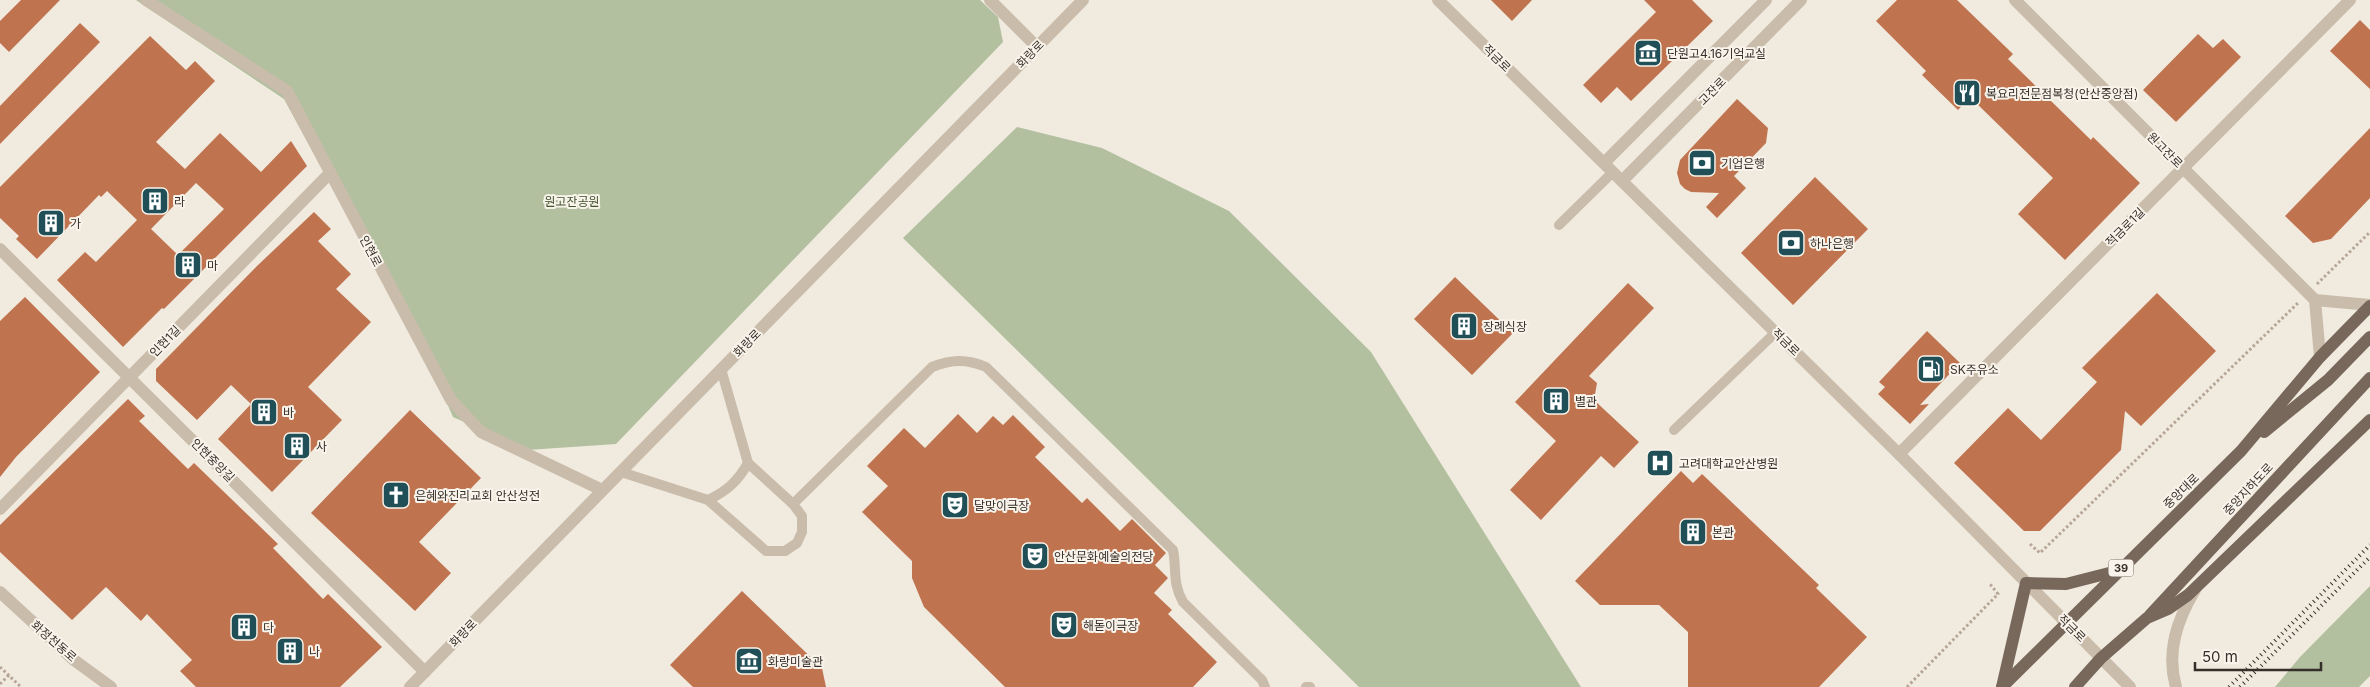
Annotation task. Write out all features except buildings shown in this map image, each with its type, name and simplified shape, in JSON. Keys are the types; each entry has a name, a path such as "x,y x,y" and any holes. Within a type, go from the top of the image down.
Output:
{"main road":[{"name":"중앙대로","path":"2002,687 2241,451 2320,357 2370,305"},
{"name":"39","path":"2241,451 2328,380 2370,337"},
{"name":"중앙지하도로","path":"2146,618 2370,378"},
{"path":"2075,687 2101,658 2146,618 2168,609 2197,586 2370,420"},
{"path":"2002,687 2026,583 2066,584 2119,570"}],"street":[{"name":"인현로","path":"146,0 287,91 451,400 480,432 602,490"},
{"path":"990,0 1036,47"},
{"name":"화랑로","path":"410,687 1083,0"},
{"name":"적금로","path":"1438,0 1899,454 2130,687"},
{"name":"고잔로","path":"1608,167 1766,0"},
{"name":"고잔로","path":"1622,181 1801,0"},
{"name":"원고잔로","path":"2015,0 2312,296"},
{"name":"적금로1길","path":"1899,454 2350,0"},
{"name":"인현1길","path":"0,509 330,173"},
{"name":"인현중앙길","path":"0,249 425,672"},
{"path":"2320,357 2312,296 2370,305"},
{"path":"2176,687 2173,676 2172,647 2176,627 2197,586"},
{"name":"화정천동로","path":"0,592 74,660 111,687"}],"lane":[{"path":"1559,224 1608,167"},
{"path":"1674,430 1776,332"},
{"path":"793,504 932,367 945,362 971,361 986,367 1173,550 1174,578 1177,591 1183,602 1262,680 1265,687"},
{"path":"620,472 708,500 761,548 772,552 786,551 792,548 800,537 803,521 793,504 748,463 721,369"},
{"path":"708,500 723,492 740,478 748,463"}],"path":[{"path":"2030,544 2040,553 2312,296 2370,232"},
{"path":"1907,687 1998,594 1990,584"},
{"path":"0,667 21,687"},
{"path":"0,684 8,675"}],"green space":[{"name":"원고잔공원","path":"136,0 980,0 998,17 1003,42 616,444 527,450 453,417 436,378 284,99"},
{"path":"1017,127 1102,148 1229,211 1371,352 1581,687 1359,687 903,238"},
{"path":"2370,586 2370,676 2359,687 2275,687 2300,657"}],"railway":[{"path":"2229,687 2370,545"},
{"path":"2240,687 2370,557"}],"place":[{"name":"단원고4.16기억교실","path":"1648,53"},
{"name":"복요리전문점복청(안산중앙점)","path":"1967,93"},
{"name":"기업은행","path":"1702,163"},
{"name":"라","path":"155,201"},
{"name":"가","path":"51,223"},
{"name":"하나은행","path":"1791,243"},
{"name":"마","path":"188,265"},
{"name":"장례식장","path":"1464,326"},
{"name":"SK주유소","path":"1931,369"},
{"name":"별관","path":"1556,401"},
{"name":"바","path":"264,412"},
{"name":"사","path":"297,446"},
{"name":"고려대학교안산병원","path":"1660,463"},
{"name":"은혜와진리교회 안산성전","path":"396,495"},
{"name":"달맞이극장","path":"955,505"},
{"name":"본관","path":"1693,532"},
{"name":"안산문화예술의전당","path":"1035,556"},
{"name":"해돋이극장","path":"1064,625"},
{"name":"다","path":"244,627"},
{"name":"나","path":"290,651"},
{"name":"화랑미술관","path":"749,661"}]}
